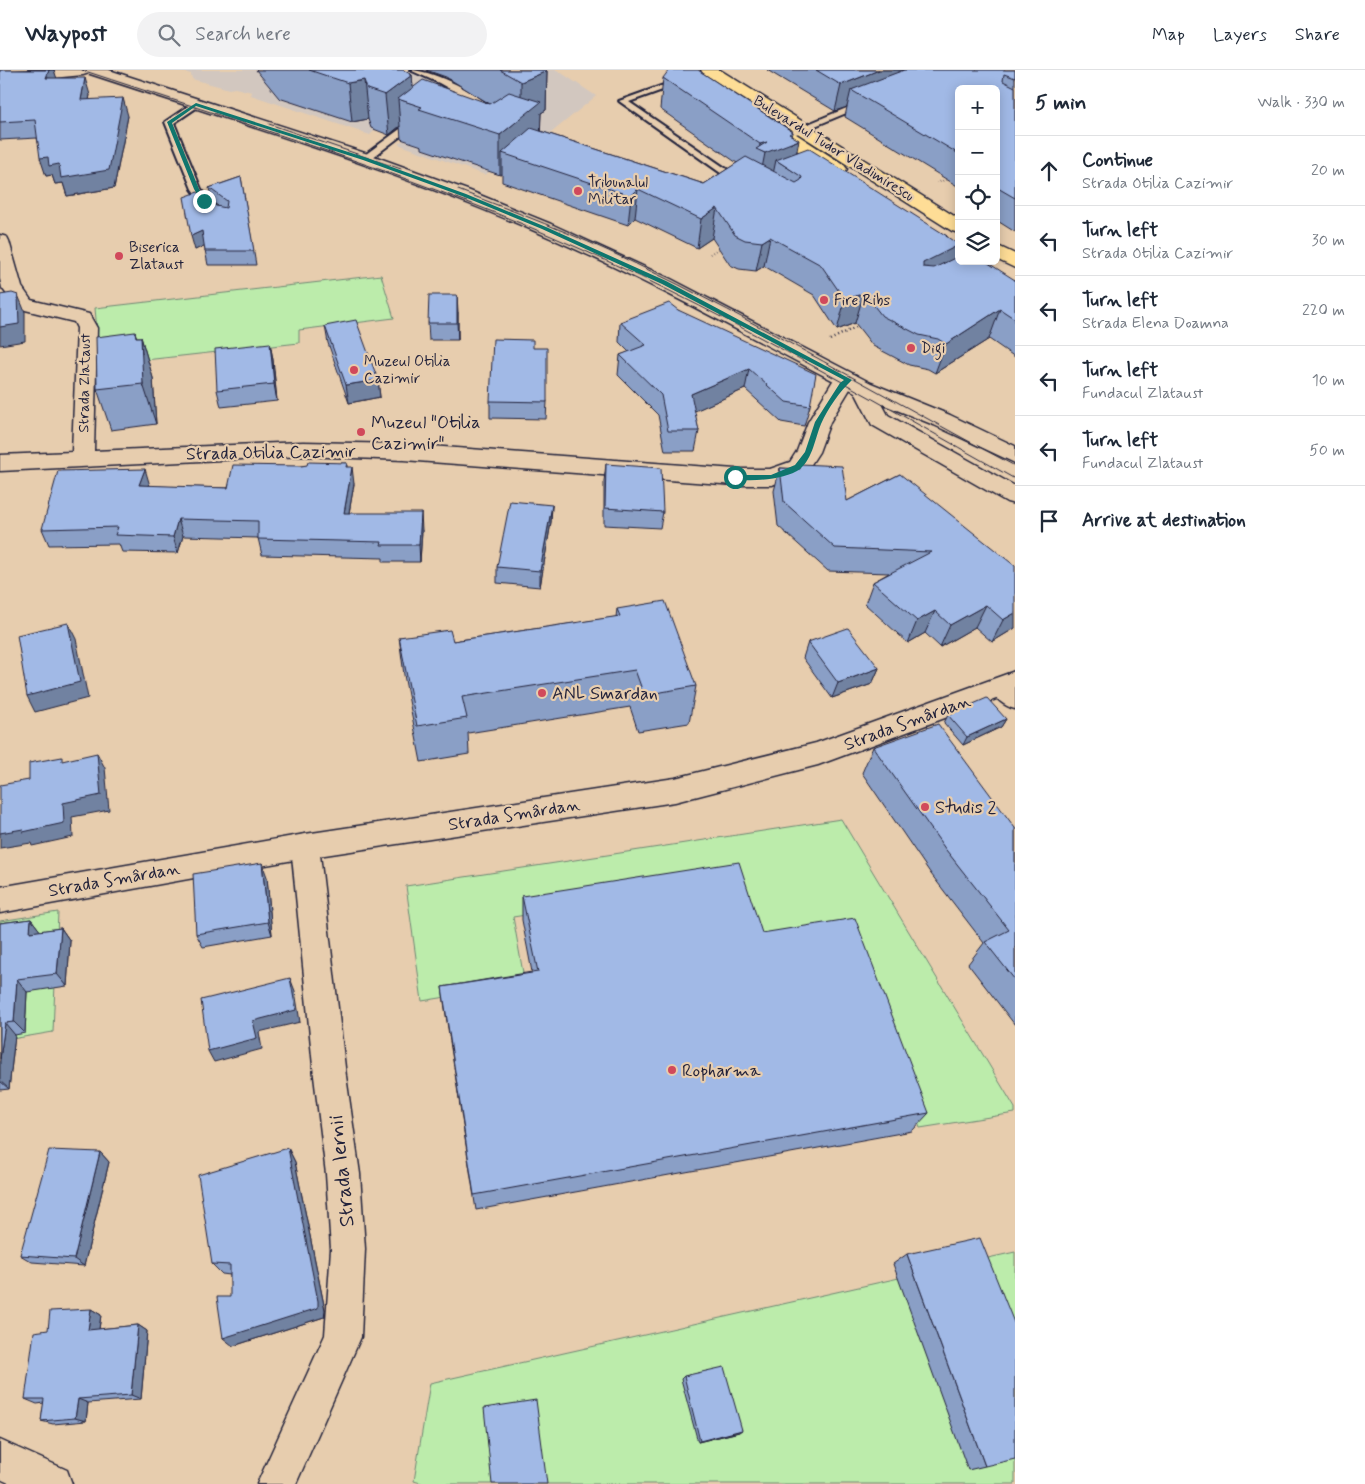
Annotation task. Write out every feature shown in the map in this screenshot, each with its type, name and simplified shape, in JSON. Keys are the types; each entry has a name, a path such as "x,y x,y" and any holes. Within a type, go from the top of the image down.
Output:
{"main road":[{"name":"Bulevardul Tudor Vladimirescu","path":"708,72 794,131 824,164 955,234"},
{"name":"Bulevardul Tudor Vladimirescu","path":"685,75 846,156 955,234"},
{"path":"989,265 1015,282"}],"street":[{"path":"0,78 83,70"},
{"path":"93,70 365,159 464,195 544,228 664,283 856,384 942,420 1015,456"},
{"name":"Strada Zlataust","path":"0,241 12,288 24,304 82,318 87,328 83,458"},
{"name":"Strada Otilia Cazimir","path":"0,463 303,449 404,452 725,477 772,477 798,467 808,452 819,422 842,384 856,384"},
{"path":"856,384 880,420 1015,496"},
{"name":"Strada Smârdan","path":"0,900 305,846 675,790 818,754 1011,689"},
{"name":"Strada Iernii","path":"276,1484 343,1337 348,1249 343,1174 330,1076 305,846"},
{"path":"0,1459 53,1484"}],"lane":[{"path":"409,71 442,81 490,109"},
{"path":"685,75 623,101 728,174 752,185"},
{"path":"794,131 876,99"},
{"path":"196,104 169,122 197,189 204,201 219,213"},
{"path":"365,159 424,115"},
{"path":"824,164 846,156"}],"path":[{"path":"710,254 726,244"},
{"path":"799,353 867,322"}],"shaded area":[{"path":"177,70 557,70 596,96 500,175 489,172 485,175 398,144 409,135 391,129 384,133 375,130 370,135 251,95 252,92 235,88 229,89 192,79 191,74"}],"green space":[{"path":"381,275 394,318 299,330 299,343 100,365 95,308"},
{"path":"841,819 1015,1108 1015,1113 920,1128 849,933 758,948 737,882 513,917 525,984 422,1001 406,886"},
{"path":"58,912 53,1032 0,1041 0,921"},
{"path":"1015,1252 1015,1484 424,1484 414,1481 430,1383"}],"building":[{"path":"0,70 49,70 46,78 85,78 81,100 123,98 109,170 61,178 59,164 49,166 48,157 40,158 35,120 0,122"},
{"path":"309,70 403,70 412,75 385,95 367,89 364,80 348,83"},
{"path":"500,70 546,70 547,71 521,82"},
{"path":"669,70 698,70 793,132 789,134 799,140 765,153 756,149 767,142 760,144 663,78"},
{"path":"816,70 879,70 841,85"},
{"path":"904,70 1015,70 1015,78 1004,74 1003,81 1015,87 1015,198 1000,189 1000,85 955,85 955,152 851,90"},
{"path":"423,80 490,104 509,92 541,102 500,135 419,109 422,107 398,99"},
{"path":"531,128 704,184 746,157 796,183 802,177 776,160 808,148 955,242 955,247 923,263 923,267 934,268 955,258 955,265 991,265 1015,280 1015,319 1000,309 946,344 938,339 919,335 882,316 864,293 845,300 821,265 770,237 762,242 745,240 735,235 717,208 701,219 638,189 631,196 502,153"},
{"path":"241,177 254,251 205,251 202,231 191,236 184,197 198,192 216,206 226,208 227,201 209,188"},
{"path":"12,293 18,295 19,324 0,327 0,295"},
{"path":"429,295 457,295 457,323 428,323"},
{"path":"669,303 678,310 816,374 810,406 786,402 749,369 691,394 699,431 668,431 661,395 620,355 646,345 620,322"},
{"name":"Muzeul Otilia Cazimir","path":"356,320 378,380 346,385 325,326"},
{"path":"135,332 136,337 141,337 143,384 97,389 96,337"},
{"path":"493,339 533,340 533,348 547,348 547,402 490,401"},
{"path":"270,343 274,384 217,390 215,349"},
{"path":"308,462 347,463 346,467 352,467 344,513 421,513 419,545 381,545 382,542 258,539 258,521 178,519 173,537 115,535 118,527 42,529 58,471 145,469 139,485 228,488 233,465 301,466 307,465"},
{"path":"606,464 661,468 663,512 605,508"},
{"path":"800,464 842,466 847,501 900,474 1015,566 1015,613 1003,620 986,605 950,625 935,611 917,621 873,582 931,552 835,548 784,502 780,468 800,469"},
{"path":"510,501 552,505 540,571 497,567"},
{"path":"665,601 696,686 644,695 635,670 462,697 467,718 417,726 399,637 450,630 453,641 620,616 617,609"},
{"path":"68,623 80,682 27,696 17,635"},
{"path":"848,628 879,668 838,683 808,642"},
{"path":"987,698 1006,719 967,737 948,715"},
{"path":"938,724 1015,828 1015,980 985,942 1009,930 946,850 873,747"},
{"path":"97,753 101,795 63,803 64,823 23,832 23,829 0,833 0,785 29,780 29,763 62,757 62,761"},
{"name":"Ropharma","path":"739,862 762,933 855,918 929,1113 474,1195 442,987 538,972 522,896"},
{"path":"262,863 268,922 196,934 193,874"},
{"path":"31,919 30,932 61,928 57,974 17,979 14,1022 5,1023 0,1059 0,923"},
{"path":"290,978 296,1010 253,1021 257,1038 208,1051 201,1000"},
{"path":"288,1148 318,1308 223,1338 217,1297 230,1297 230,1265 212,1264 198,1175"},
{"path":"49,1150 100,1152 74,1259 20,1255"},
{"path":"980,1238 1015,1325 1015,1459 985,1466 907,1254"},
{"path":"91,1309 88,1330 138,1325 131,1395 78,1399 75,1418 41,1421 44,1399 25,1399 34,1332 48,1330 50,1311"},
{"path":"724,1367 742,1430 700,1441 684,1376"},
{"path":"536,1400 547,1484 492,1484 484,1408"}],"tram line":[{"path":"82,70 260,128 377,169 494,212 551,236 670,291 728,321 844,383 1015,479"},
{"path":"269,124 401,169"},
{"path":"458,190 588,242 679,285 775,335 1015,466"}],"place":[{"name":"Tribunalul Militar","path":"578,191"},
{"name":"Biserica Zlataust","path":"119,256"},
{"name":"Fire Ribs","path":"824,300"},
{"name":"Digi","path":"911,348"},
{"name":"Muzeul Otilia Cazimir","path":"354,370"},
{"name":"Muzeul \"Otilia Cazimir\"","path":"361,432"},
{"name":"ANL Smardan","path":"542,693"},
{"name":"Studis 2","path":"925,807"},
{"name":"Ropharma","path":"672,1070"}],"route":[{"path":"204,201 197,189 169,122 196,104 365,159 464,195 544,228 664,283 849,380 842,384 819,422 808,452 798,467 772,477 735,477"}]}
